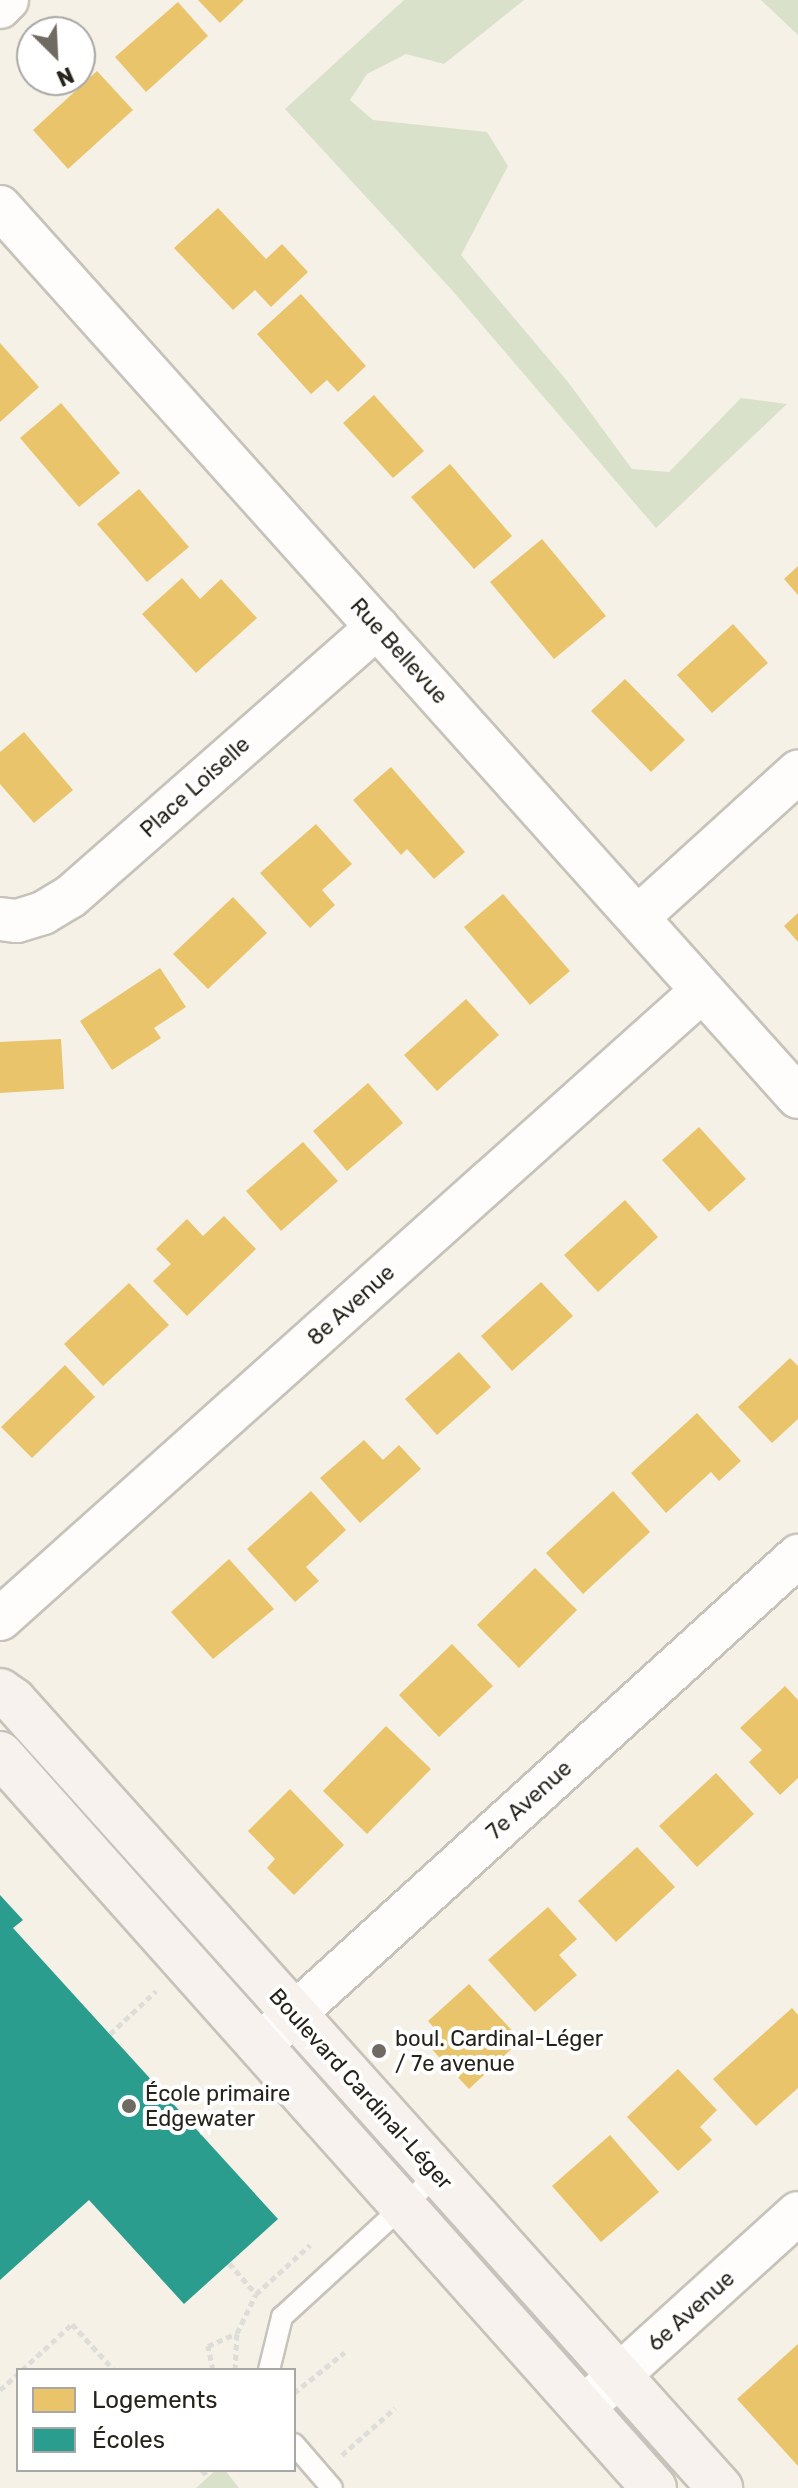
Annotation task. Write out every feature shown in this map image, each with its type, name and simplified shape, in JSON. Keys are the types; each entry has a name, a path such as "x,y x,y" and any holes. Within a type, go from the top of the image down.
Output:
{"street":[{"path":"0,7 7,0"},
{"name":"Rue Bellevue","path":"0,207 639,916 798,1097"},
{"name":"Place Loiselle","path":"0,919 17,921 43,913 70,897 377,627"},
{"path":"639,916 798,772"},
{"name":"8e Avenue","path":"0,1619 702,991"},
{"name":"7e Avenue","path":"261,2044 798,1556"},
{"name":"Boulevard Cardinal-Léger","path":"0,1691 13,1700 617,2377 720,2488"},
{"name":"Boulevard Cardinal-Léger","path":"0,1754 654,2488"},
{"name":"6e Avenue","path":"583,2408 798,2213"}],"lane":[{"path":"269,2368 282,2317 437,2175"},
{"path":"296,2446 326,2481"}],"path":[{"path":"110,2034 158,1989"},
{"path":"235,2368 237,2333 256,2294 320,2237"},
{"path":"229,2263 256,2294"},
{"path":"24,2368 72,2324 112,2368"},
{"path":"213,2368 208,2346 237,2333"},
{"path":"296,2391 345,2352"},
{"path":"0,2390 16,2376"},
{"path":"326,2481 395,2408"},
{"path":"204,2472 208,2477"}],"green space":[{"path":"404,0 524,0 444,64 406,54 367,74 350,100 373,120 487,132 508,166 461,255 568,382 632,469 669,472 741,398 787,404 656,528 451,289 285,109"},
{"path":"761,0 798,0 798,35"},
{"path":"214,2472 227,2472 239,2488 196,2488"}],"building: Logements":[{"path":"198,0 244,0 220,23"},
{"path":"178,2 208,36 146,92 115,57"},
{"path":"96,72 133,110 68,169 33,130 70,96 96,96"},
{"path":"218,208 266,259 282,244 308,272 271,307 255,290 233,310 174,248"},
{"path":"301,294 366,366 338,392 327,380 311,394 257,334"},
{"path":"0,343 39,387 0,422"},
{"path":"374,395 424,451 393,478 343,423"},
{"path":"61,403 120,473 79,507 20,438"},
{"path":"450,464 512,536 474,569 411,497"},
{"path":"139,489 189,547 147,582 97,524"},
{"path":"542,539 606,616 554,659 490,582"},
{"path":"798,566 798,595 784,579"},
{"path":"182,578 200,599 221,579 257,618 196,673 142,614"},
{"path":"733,624 768,663 712,713 677,675"},
{"path":"625,679 685,740 651,772 591,711"},
{"path":"24,732 73,790 34,823 0,784 0,752"},
{"path":"391,767 465,852 434,879 407,849 401,855 353,800"},
{"path":"316,824 352,864 322,890 335,905 310,928 260,873"},
{"path":"503,894 570,971 530,1005 464,927"},
{"path":"233,897 267,933 208,989 173,954"},
{"path":"798,913 798,942 784,926"},
{"path":"160,968 186,1007 154,1028 161,1038 112,1070 80,1021"},
{"path":"466,999 499,1035 437,1091 404,1055"},
{"path":"61,1039 64,1089 0,1093 0,1042"},
{"path":"368,1083 403,1123 347,1171 313,1131"},
{"path":"699,1127 746,1179 709,1212 662,1160"},
{"path":"303,1142 338,1181 281,1231 246,1191"},
{"path":"625,1200 658,1237 598,1292 564,1255"},
{"path":"224,1216 256,1249 187,1316 153,1281 171,1264 156,1249 187,1219 203,1236"},
{"path":"541,1282 573,1316 512,1371 481,1336"},
{"path":"129,1283 169,1325 103,1386 64,1344"},
{"path":"459,1352 491,1387 437,1435 405,1399"},
{"path":"790,1358 798,1366 798,1419 772,1443 738,1407"},
{"path":"65,1365 95,1397 32,1458 1,1427"},
{"path":"697,1413 741,1461 719,1481 711,1472 666,1513 631,1473"},
{"path":"364,1440 383,1460 399,1445 421,1469 360,1523 320,1478"},
{"path":"311,1491 346,1530 306,1567 319,1581 295,1602 247,1549"},
{"path":"613,1491 650,1532 583,1594 546,1553"},
{"path":"229,1559 274,1609 213,1659 171,1612"},
{"path":"535,1568 577,1610 519,1668 477,1625"},
{"path":"452,1644 493,1686 439,1737 399,1695"},
{"path":"785,1686 798,1700 798,1778 780,1795 749,1762 762,1750 740,1728"},
{"path":"386,1726 431,1769 367,1834 323,1791"},
{"path":"716,1773 754,1814 697,1867 659,1826"},
{"path":"290,1789 344,1845 294,1895 267,1868 275,1859 248,1831"},
{"path":"637,1847 675,1887 616,1942 578,1901"},
{"path":"548,1907 577,1939 559,1955 577,1975 535,2012 488,1960"},
{"path":"469,1984 521,2040 469,2089 426,2043 438,2032 428,2021"},
{"path":"792,2008 798,2015 798,2088 756,2126 713,2079"},
{"path":"678,2069 717,2110 700,2127 712,2140 678,2171 627,2117"},
{"path":"610,2135 659,2192 601,2242 552,2186"},
{"path":"798,2344 798,2466 737,2399"}],"building: Écoles":[{"path":"0,1895 23,1920 13,1928 278,2219 184,2304 89,2200 0,2280"}],"place":[{"name":"boul. Cardinal-Léger / 7e avenue","path":"379,2051"},
{"name":"École primaire Edgewater","path":"129,2106"}]}
